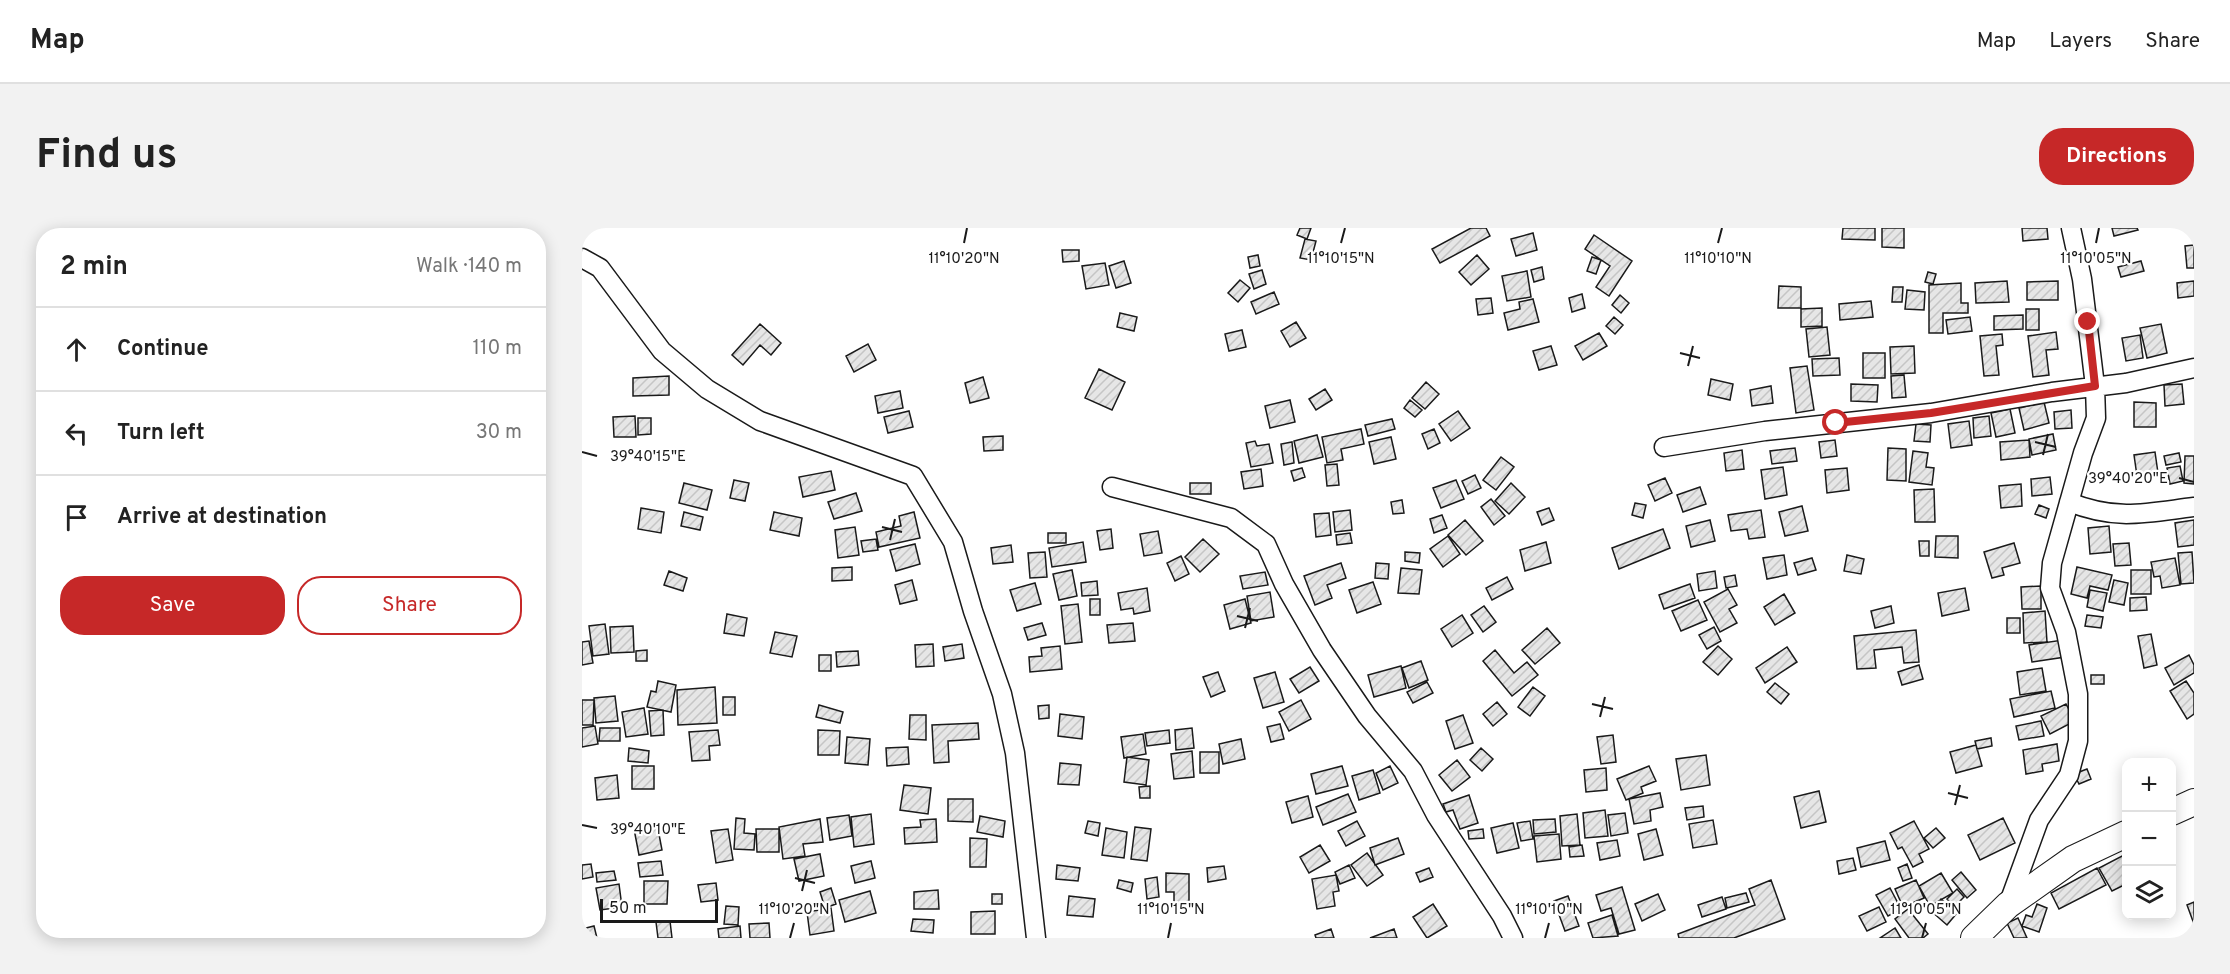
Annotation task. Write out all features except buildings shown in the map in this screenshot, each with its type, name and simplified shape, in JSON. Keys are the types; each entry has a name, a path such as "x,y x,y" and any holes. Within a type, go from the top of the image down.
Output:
{"highway":[{"path":"2176,810 2194,802"},
{"path":"1974,938 2008,905 2073,859 2122,836"}],"street":[{"path":"2008,905 2039,820 2069,774 2078,741 2078,694 2066,632 2050,588 2052,563 2083,453 2096,418 2095,386 2082,279 2071,228"},
{"path":"582,258 600,268 662,351 707,389 760,421 913,476 952,542 972,611 1002,694 1015,753 1036,938"},
{"path":"1664,447 1765,431 1931,413 2126,383 2194,368"},
{"path":"1112,487 1231,518 1266,544 1284,584 1322,650 1367,716 1413,771 1436,815 1502,916 1513,938"},
{"path":"2069,502 2092,511 2124,515 2194,507"}],"route":[{"path":"1836,423 1931,413 2095,386 2088,322"}]}
